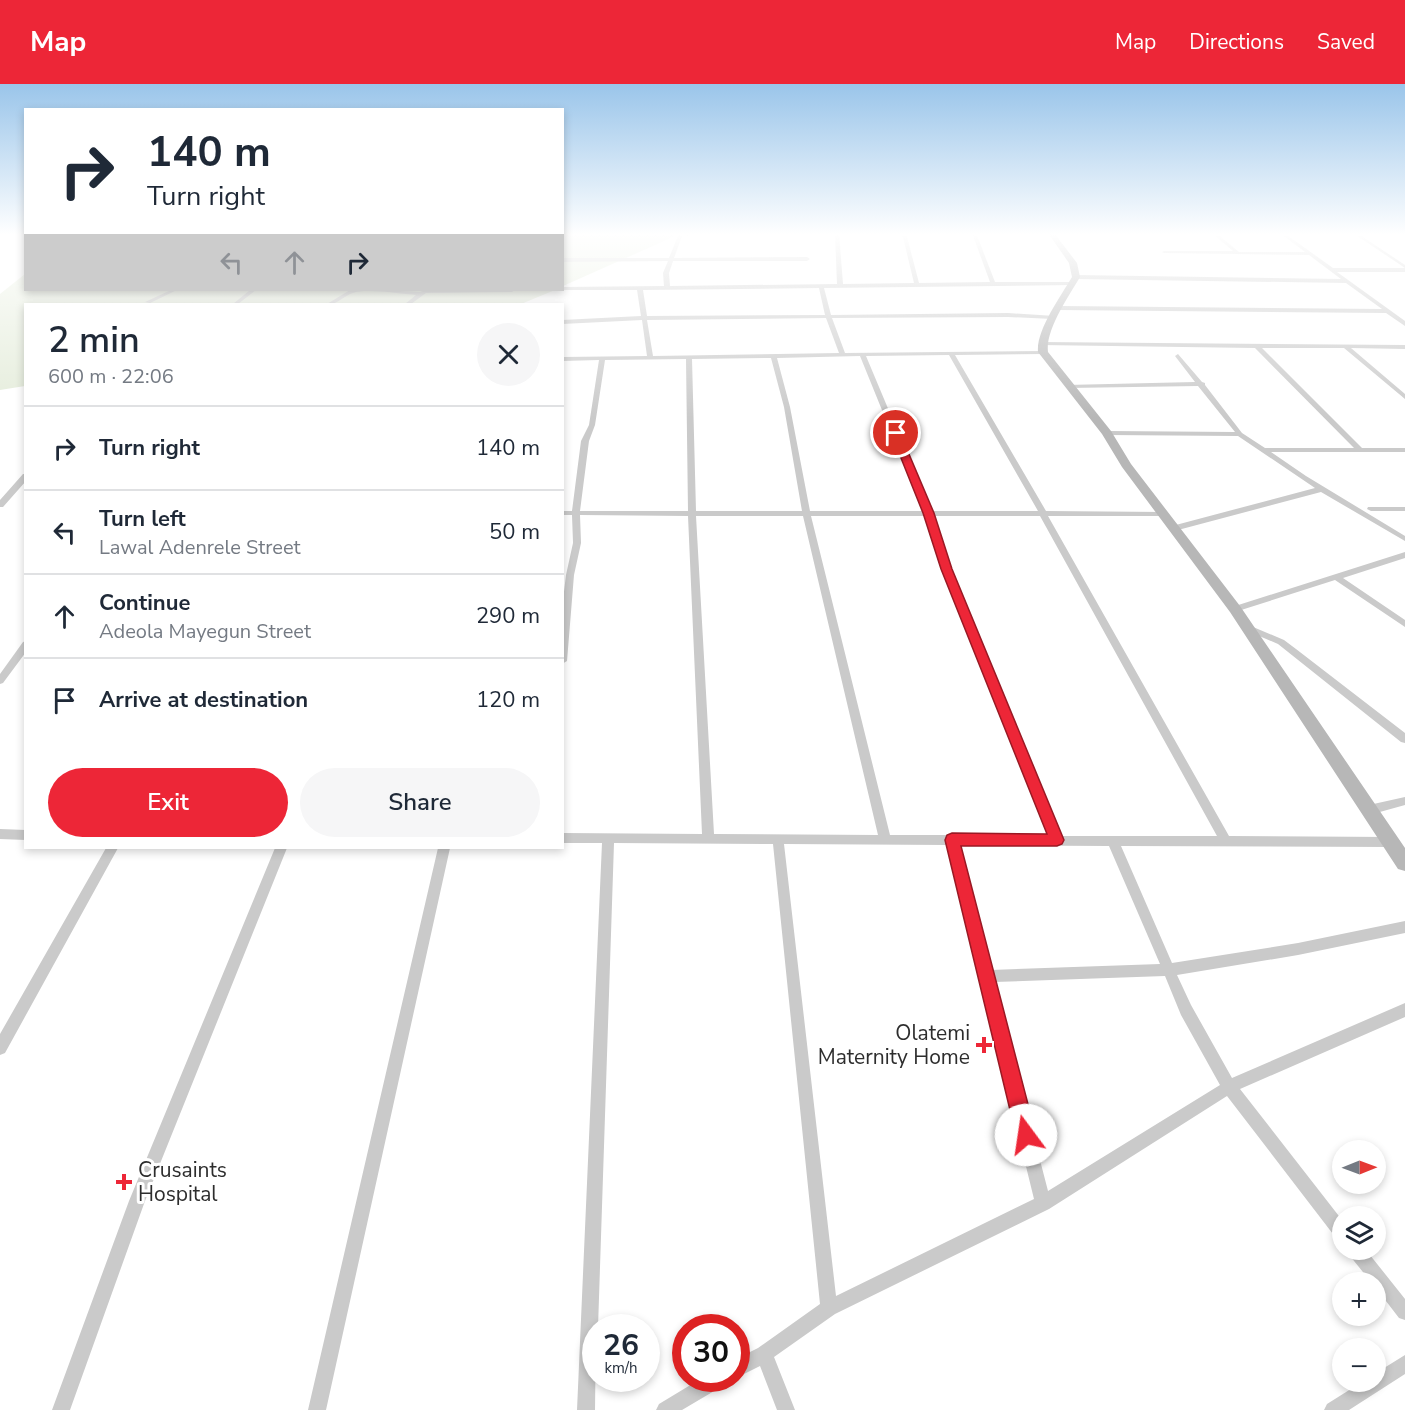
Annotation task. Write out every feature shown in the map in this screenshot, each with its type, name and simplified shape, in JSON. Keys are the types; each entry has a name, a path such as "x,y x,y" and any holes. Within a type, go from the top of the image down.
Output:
{"street":[{"path":"148,302 163,295"},
{"path":"332,303 345,295"},
{"path":"641,295 650,357"},
{"path":"823,295 842,354"},
{"path":"1043,348 1056,312 1066,295"},
{"path":"1366,295 1405,324"},
{"path":"564,322 643,318 1008,315 1056,312 1388,311"},
{"path":"1257,346 1360,450"},
{"path":"1346,347 1405,397"},
{"path":"564,359 951,353 1043,348 1405,347"},
{"path":"1043,348 1068,386 1107,433 1126,465 1235,609 1405,863"},
{"path":"951,353 1226,842"},
{"path":"862,354 928,513 947,569 1057,840"},
{"path":"773,355 787,407 806,512 885,838"},
{"path":"689,356 692,513 708,837"},
{"path":"1178,356 1203,384 1240,434 1322,489 1405,539"},
{"path":"564,640 570,575 577,543 576,513 585,441 592,425 602,359"},
{"path":"1068,386 1203,384"},
{"path":"1107,433 1240,434"},
{"path":"1263,450 1405,450"},
{"path":"0,505 24,478"},
{"path":"1175,528 1322,489"},
{"path":"1371,509 1405,509"},
{"path":"564,513 1164,514"},
{"path":"1235,609 1405,555"},
{"path":"1336,578 1405,624"},
{"path":"1246,627 1281,642 1405,739"},
{"path":"0,681 24,647"},
{"path":"1370,810 1405,801"},
{"path":"0,834 24,835"},
{"path":"564,838 1390,842"},
{"path":"778,838 829,1308"},
{"path":"586,1410 608,839"},
{"path":"952,840 1043,1203"},
{"path":"1113,841 1192,1020 1229,1088 1332,1219"},
{"path":"0,1048 111,849"},
{"path":"61,1410 137,1201 280,849"},
{"path":"317,1410 444,849"},
{"path":"986,976 1169,970 1298,949 1405,927"},
{"path":"750,1362 829,1308 1043,1203 1229,1088 1405,1010"},
{"path":"1364,1260 1405,1312"},
{"path":"764,1354 786,1410"},
{"path":"1333,1410 1405,1364"},
{"path":"665,1410 696,1392"}],"green space":[{"path":"0,295 543,295 523,303 24,303 24,386 0,390"}],"place":[{"name":"Olatemi Maternity Home","path":"984,1045"},
{"name":"Crusaints Hospital","path":"124,1182"}],"route":[{"path":"896,433 928,513 947,569 1057,840 952,840 1026,1135"}]}
